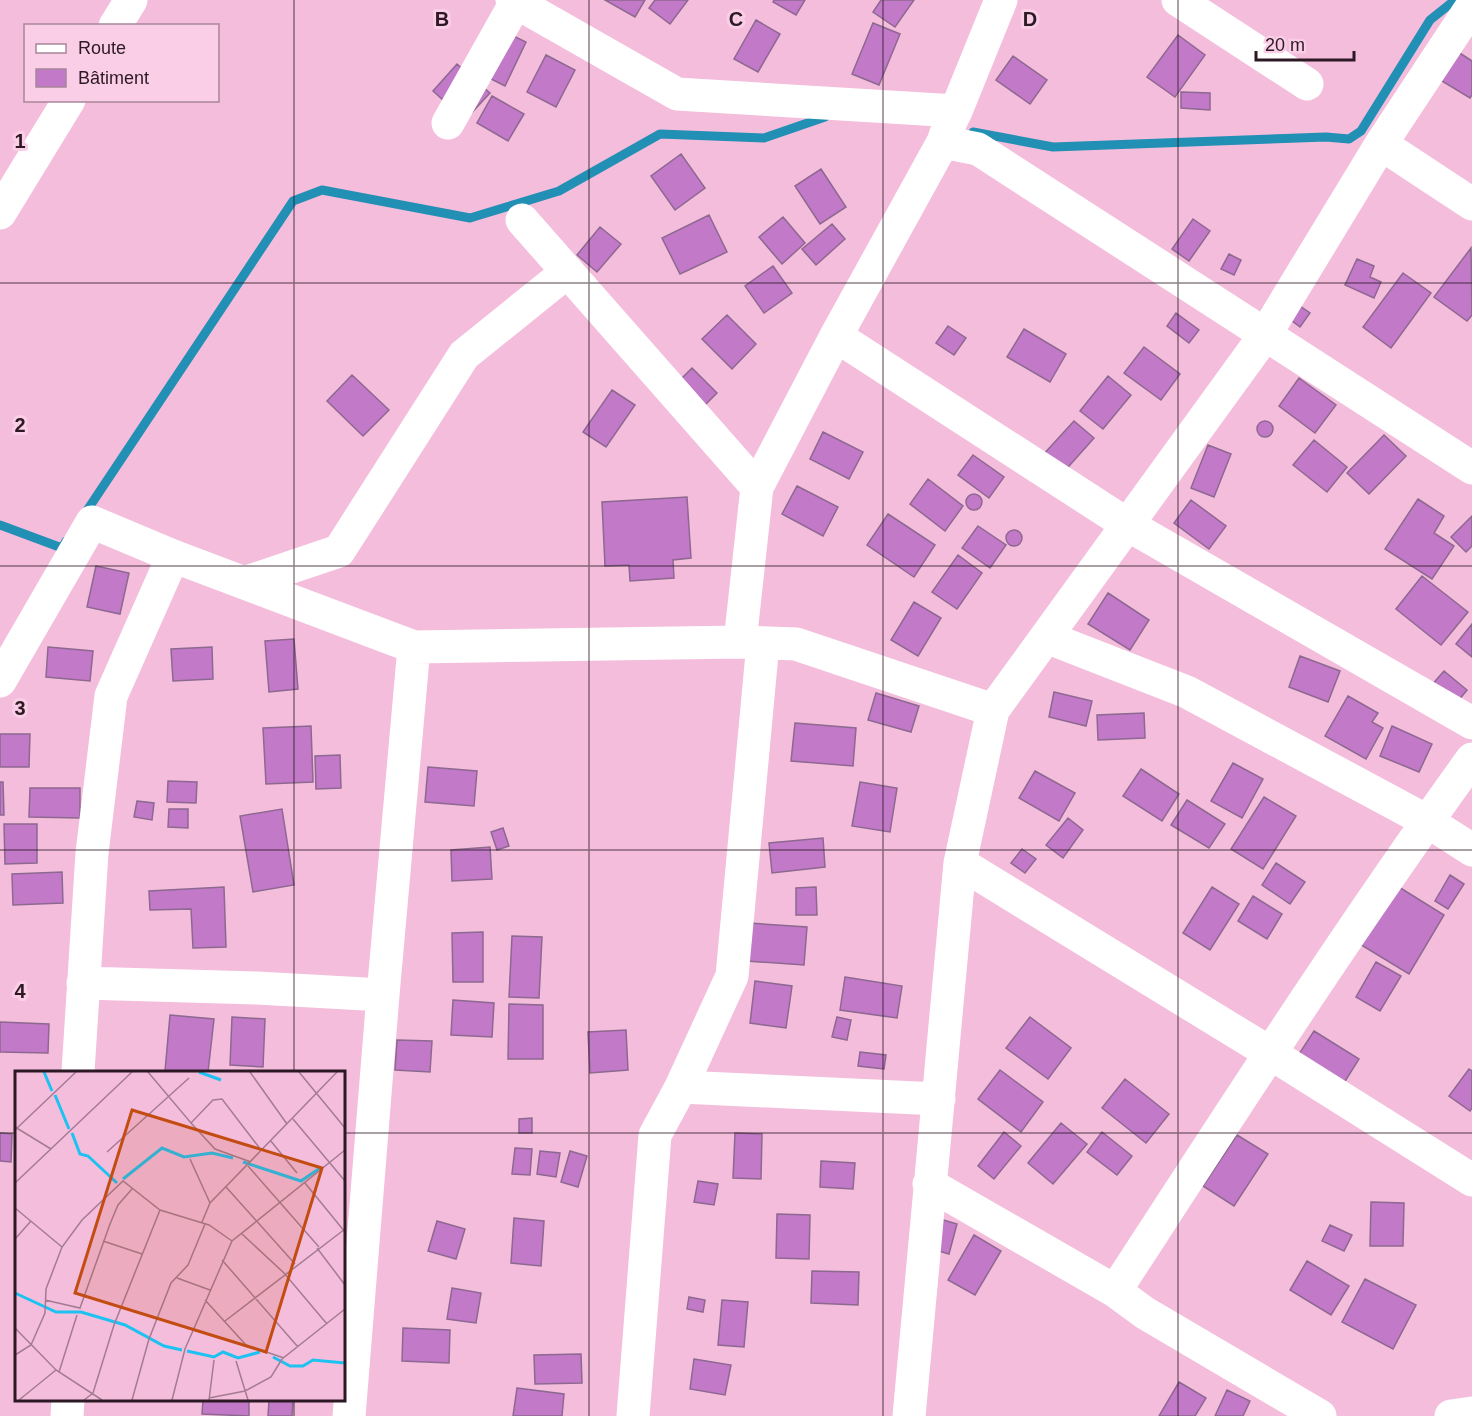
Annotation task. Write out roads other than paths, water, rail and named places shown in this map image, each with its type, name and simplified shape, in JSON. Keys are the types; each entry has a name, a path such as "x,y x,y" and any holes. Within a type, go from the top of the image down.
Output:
{"street":[{"path":"116,24 131,0"},
{"path":"1178,0 1307,84"},
{"path":"448,123 514,1 677,94 956,111"},
{"path":"633,1416 655,1135 681,1088 732,976 752,642 757,487 836,336 943,142 997,2"},
{"path":"909,1416 960,862 993,710 1265,335 1381,144 1472,6"},
{"path":"0,213 68,102"},
{"path":"943,142 978,149 1472,468"},
{"path":"1381,144 1472,204"},
{"path":"522,220 757,487"},
{"path":"244,583 339,551 464,355 567,272"},
{"path":"836,336 1128,525 1472,723"},
{"path":"0,681 92,522 173,556 414,647 752,642 796,644 993,710"},
{"path":"78,1071 92,853 111,696 173,556"},
{"path":"1046,637 1187,692 1427,821 1472,850"},
{"path":"350,1416 383,995 414,647"},
{"path":"1115,1292 1270,1053 1427,821 1472,759"},
{"path":"960,862 1472,1180"},
{"path":"83,983 256,988 383,995"},
{"path":"681,1088 939,1099"},
{"path":"929,1184 1115,1292 1145,1313 1320,1416"},
{"path":"67,1416 68,1401"},
{"path":"1451,1416 1472,1413"}],"waterway":[{"path":"973,132 1053,147 1326,137 1349,139 1361,131 1430,20 1455,0"},
{"path":"84,515 293,201 322,190 470,218 559,191 660,134 764,138 825,117"},
{"path":"0,525 62,548 66,541"}]}
